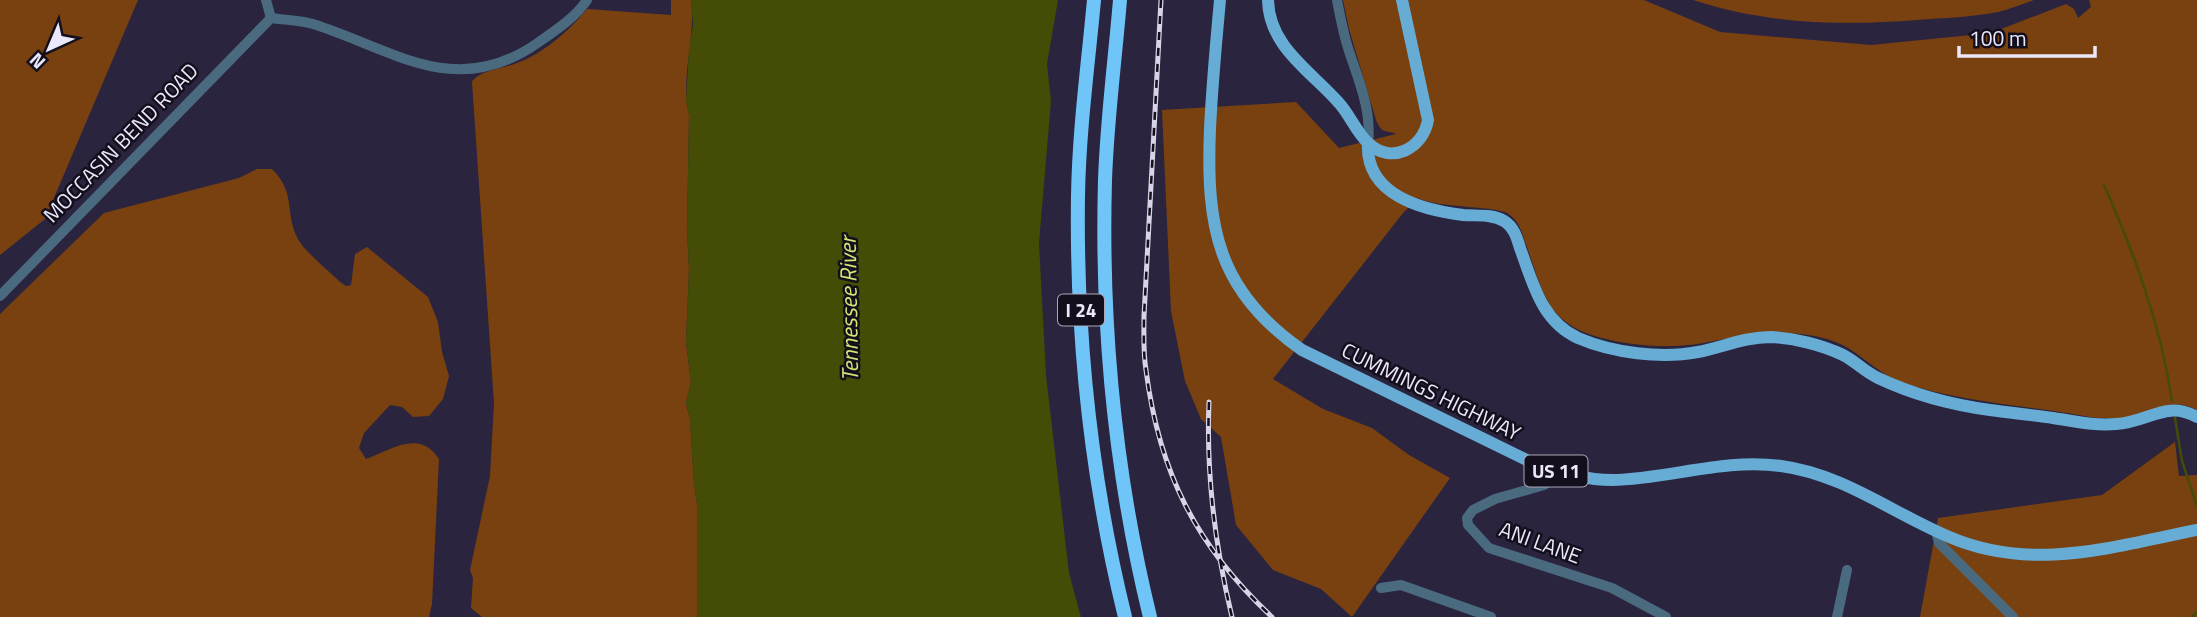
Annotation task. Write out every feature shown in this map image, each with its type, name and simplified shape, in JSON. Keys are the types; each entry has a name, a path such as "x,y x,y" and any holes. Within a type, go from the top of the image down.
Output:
{"highway":[{"name":"I 24","path":"1094,0 1078,194 1083,363 1104,522 1125,617"},
{"name":"I 24","path":"1120,0 1105,177 1106,323 1113,408 1127,505 1150,617"}],"main road":[{"name":"CUMMINGS HIGHWAY","path":"1220,0 1212,101 1209,190 1218,243 1247,299 1276,330 1302,350 1539,466 1572,476 1611,480 1718,465 1780,466 1808,471 1836,481 1936,531 1981,549 2009,555 2057,555 2197,530"},
{"path":"1268,0 1270,20 1283,46 1342,105 1368,143 1383,151 1404,151 1412,147 1426,131 1427,109 1402,0"},
{"path":"1368,143 1367,153 1376,177 1392,193 1408,202 1436,211 1495,217 1510,226 1544,309 1564,331 1581,339 1629,351 1675,355 1698,352 1746,339 1773,337 1815,345 1844,355 1874,376 1893,385 1963,405 2103,425 2130,423 2177,409 2197,417"}],"street":[{"path":"266,0 271,18 311,24 419,65 443,69 492,66 520,55 564,24 587,0"},
{"path":"1337,0 1347,45 1367,109 1370,128 1368,143"},
{"name":"MOCCASIN BEND ROAD","path":"0,296 271,18"},
{"name":"ANI LANE","path":"1553,470 1549,481 1544,485 1514,492 1480,505 1467,518 1468,525 1489,548 1612,587 1666,617"},
{"path":"1936,531 1939,543 2013,617"},
{"path":"1837,617 1847,570"},
{"path":"1381,588 1401,586 1491,617"}],"shaded area":[{"path":"0,0 138,0 45,219 0,255"},
{"path":"671,0 691,0 692,14 686,86 689,115 689,270 686,342 691,382 686,403 690,419 697,504 697,617 482,617 471,608 473,578 470,570 490,476 494,403 472,82 486,72 517,63 537,53 564,33 587,9 671,15"},
{"path":"1343,0 1644,0 1720,32 1871,45 1991,33 2066,4 2074,9 2078,18 2091,7 2089,0 2197,0 2197,410 2173,405 2136,416 2103,418 1968,399 1901,382 1841,344 1802,334 1775,332 1690,345 1664,346 1624,343 1598,337 1566,322 1555,312 1542,288 1520,227 1510,215 1495,210 1440,204 1418,198 1403,213 1273,379 1323,409 1372,428 1409,455 1450,478 1352,617 1321,589 1273,570 1236,525 1221,437 1201,419 1185,381 1171,311 1162,110 1296,102 1339,148 1396,134 1383,130 1376,120"},
{"path":"1693,0 2034,0 2002,11 1978,15 1889,22 1832,23 1748,14"},
{"path":"257,169 272,169 280,178 288,195 298,239 340,282 346,286 351,285 355,254 367,247 428,297 438,322 449,376 443,399 429,416 413,417 402,407 390,405 364,433 359,448 366,459 414,443 431,450 439,459 432,604 429,617 0,617 0,314 104,213 239,178"},
{"path":"2175,442 2179,476 2197,475 2197,617 1920,617 1938,518 2102,495"}],"water":[{"name":"Tennessee River","path":"691,0 1058,0 1047,64 1051,101 1039,243 1046,375 1069,573 1081,617 697,617 697,504 690,419 686,403 691,382 686,342 689,115 686,101 693,25"}],"waterway":[{"path":"2104,185 2154,318 2172,401"},
{"path":"2175,418 2182,461 2197,506"},
{"path":"2192,617 2197,612"}],"railway":[{"path":"1161,0 1144,316 1144,356 1152,407 1160,442 1172,474 1202,535 1245,590 1272,617"},
{"path":"1209,402 1213,510 1232,617"}]}
